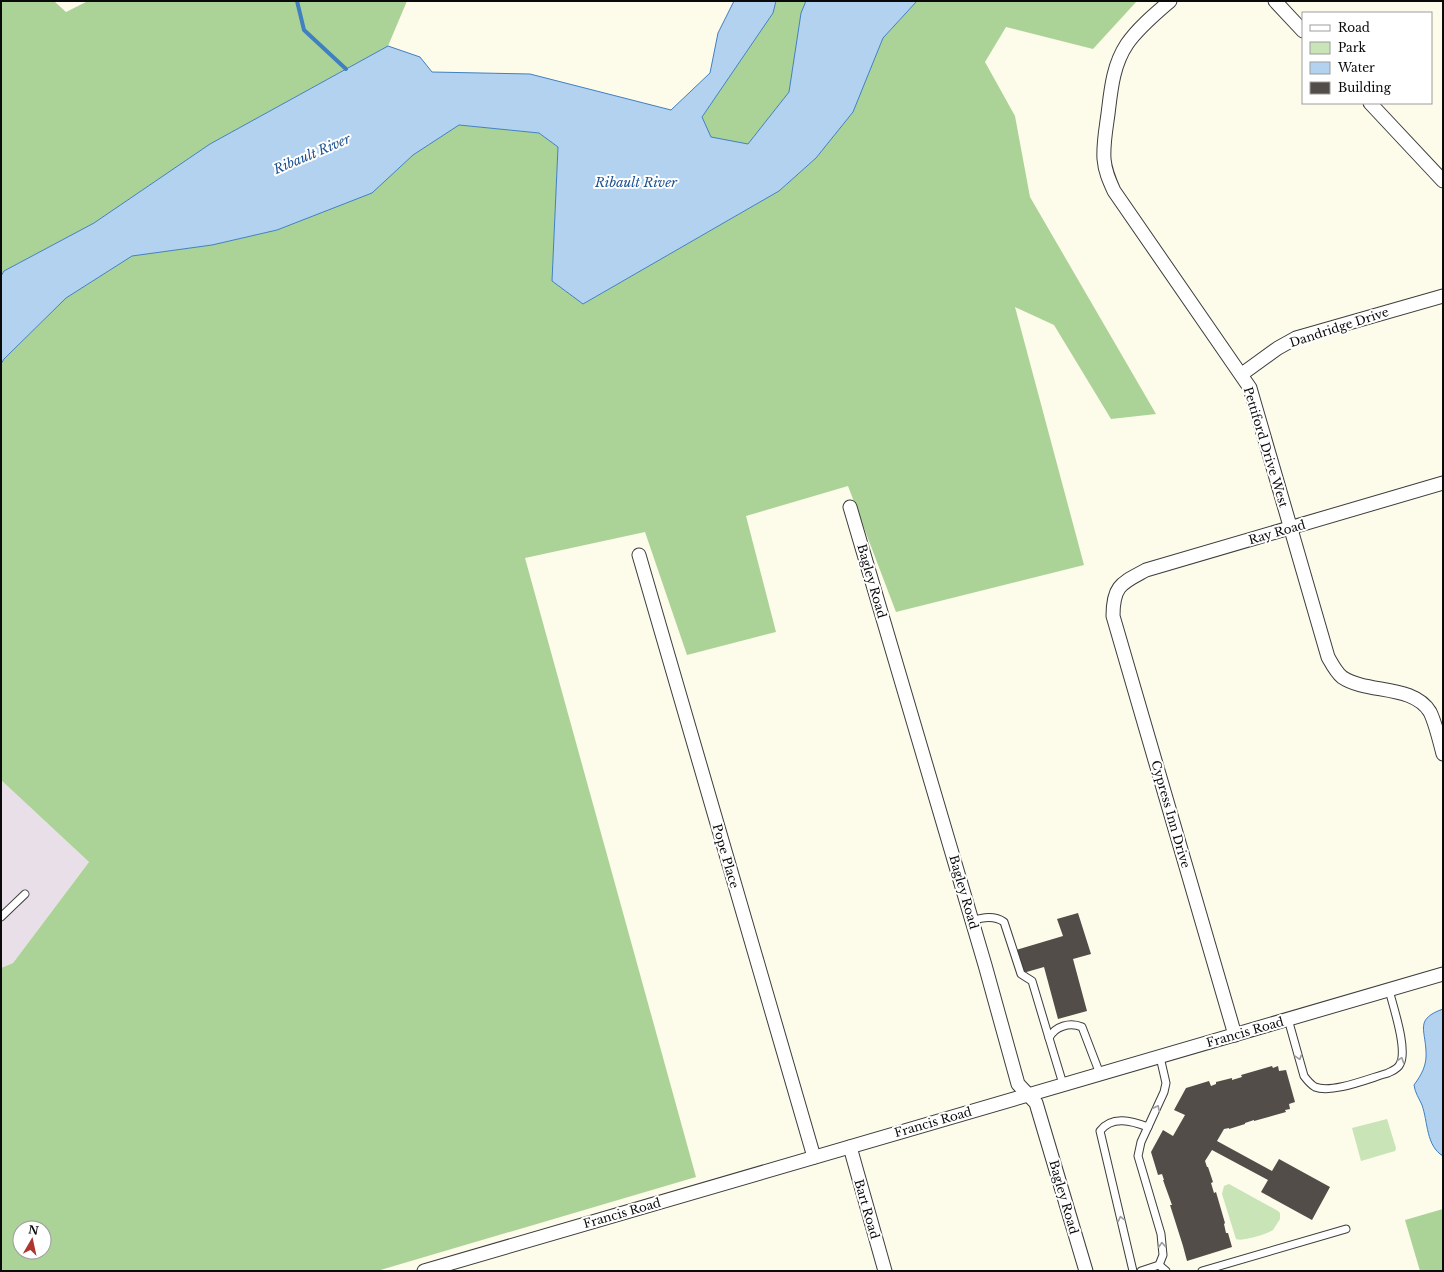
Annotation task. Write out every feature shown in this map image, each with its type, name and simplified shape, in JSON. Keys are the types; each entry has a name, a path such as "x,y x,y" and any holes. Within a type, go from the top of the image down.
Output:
{"street":[{"name":"Pettiford Drive West","path":"1170,1 1145,24 1128,43 1118,59 1112,79 1104,142 1106,175 1114,191 1242,374 1250,388 1328,657 1333,668 1342,677 1354,682 1409,696 1422,703 1430,713 1443,754"},
{"path":"1275,1 1302,30"},
{"path":"1371,104 1443,181"},
{"name":"Dandridge Drive","path":"1242,374 1278,348 1296,338 1443,296"},
{"name":"Ray Road","path":"1116,592 1124,583 1146,570 1443,483"},
{"name":"Bagley Road","path":"850,507 972,921 1018,1084 1036,1103 1086,1271"},
{"name":"Pope Place","path":"639,555 814,1157"},
{"name":"Cypress Inn Drive","path":"1116,592 1113,603 1114,616 1235,1035"},
{"name":"Francis Road","path":"424,1271 1443,974"},
{"name":"Bart Road","path":"850,1146 885,1271"}],"lane":[{"path":"1,917 24,894"},
{"path":"972,921 993,917 1004,922 1020,974 1032,981 1063,1084"},
{"path":"1288,1019 1304,1076 1309,1083 1315,1087 1334,1089 1388,1073 1395,1070 1400,1064 1403,1048 1389,990"},
{"path":"1049,1038 1055,1030 1061,1027 1072,1025 1082,1027 1100,1074"},
{"path":"1141,1271 1159,1265 1163,1255 1161,1234 1138,1156 1141,1142 1164,1092 1166,1083 1160,1057"},
{"path":"1133,1271 1100,1131 1105,1124 1118,1120 1134,1121 1148,1127"},
{"path":"1202,1271 1346,1228"},
{"path":"1159,1265 1166,1271"}],"shaded area":[{"path":"1,780 89,862 13,963 1,968"}],"green space":[{"path":"1,1 54,1 66,12 88,1 407,1 388,46 210,144 94,223 4,271 1,276"},
{"path":"776,1 806,1 801,13 789,92 748,144 710,137 702,117 773,13"},
{"path":"917,1 1137,1 1093,49 1006,27 985,62 1015,116 1030,197 1156,414 1111,419 1054,325 1015,307 1084,565 896,612 848,486 746,516 776,632 687,655 645,532 525,558 696,1177 377,1271 1,1271 1,968 13,963 89,862 1,780 1,364 4,359 66,298 132,256 212,245 277,230 371,193 413,155 459,125 539,133 558,147 552,281 583,304 779,191 816,158 853,112 883,38"},
{"path":"1387,1119 1396,1148 1395,1151 1361,1161 1352,1128"},
{"path":"1229,1184 1280,1213 1280,1219 1273,1230 1249,1239 1236,1239 1222,1194 1224,1186"},
{"path":"1443,1209 1443,1271 1420,1271 1405,1220"}],"water":[{"name":"Ribault River","path":"734,1 776,1 773,13 702,117 711,137 748,144 789,92 801,13 806,1 917,1 883,38 853,112 816,158 779,191 583,304 552,281 558,147 539,133 459,125 413,155 372,193 277,230 212,245 132,256 66,298 4,359 1,364 1,276 4,271 94,223 210,144 388,46 420,57 432,72 530,74 671,110 710,73 718,33"},
{"path":"1443,1009 1443,1156 1437,1152 1430,1140 1422,1105 1414,1085 1422,1073 1426,1061 1424,1031 1425,1021 1434,1013"}],"building":[{"path":"1078,913 1091,954 1073,959 1087,1011 1058,1019 1044,967 1023,973 1016,950 1063,936 1057,919"},
{"path":"1272,1066 1273,1068 1278,1066 1279,1071 1286,1070 1295,1102 1289,1104 1290,1109 1285,1110 1286,1112 1254,1120 1229,1129 1224,1129 1217,1141 1272,1171 1279,1159 1330,1187 1312,1220 1261,1192 1268,1180 1212,1150 1205,1161 1213,1182 1211,1183 1214,1193 1216,1192 1225,1223 1226,1233 1228,1233 1232,1247 1187,1261 1164,1180 1162,1174 1158,1175 1151,1152 1163,1130 1173,1136 1185,1115 1174,1110 1186,1088 1209,1081 1211,1086 1216,1084 1216,1082 1232,1078 1232,1080 1242,1077 1241,1075"}],"waterway":[{"path":"297,1 304,30 346,69"}]}
